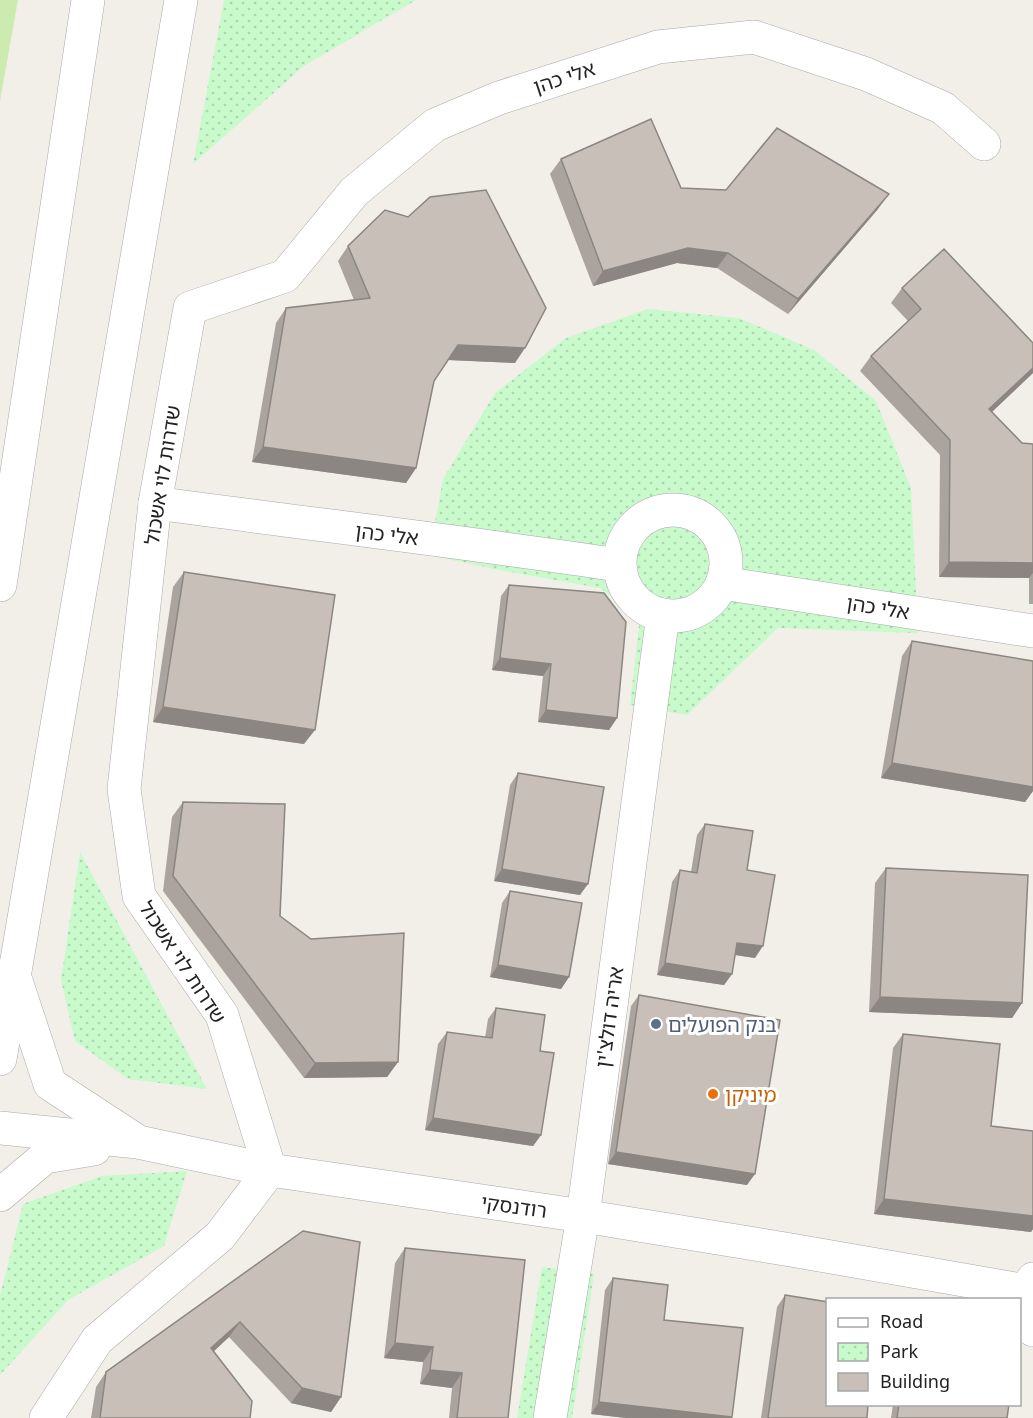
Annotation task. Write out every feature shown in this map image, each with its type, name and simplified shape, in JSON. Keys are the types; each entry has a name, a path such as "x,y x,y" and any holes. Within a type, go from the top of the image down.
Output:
{"street":[{"path":"0,585 88,0"},
{"path":"0,1059 181,0"},
{"name":"אלי כהן","path":"190,309 285,276 354,192 435,125 499,98 658,47 754,37 866,74 943,108 984,144"},
{"name":"שדרות לוי אשכול","path":"190,309 155,503 124,789 139,897 222,1015 270,1170"},
{"name":"אלי כהן","path":"155,503 510,549 619,566"},
{"path":"661,511 680,511 694,515 708,523 720,538 726,559 722,583 717,593 705,605 689,614 663,615 642,607 628,594 619,566 620,555 630,531 643,519 661,511"},
{"name":"אלי כהן","path":"722,583 1033,632"},
{"name":"אריה דולצ'ין","path":"550,1418 583,1216 663,615"},
{"path":"14,973 50,1084 138,1142"},
{"name":"רודנסקי","path":"0,1128 138,1142 270,1170 1030,1285"},
{"path":"0,1195 45,1157 138,1142"},
{"path":"46,1418 97,1340 220,1236 270,1170"},
{"path":"1030,1285 1024,1307 1028,1323 1033,1330"}],"green space":[{"path":"0,0 18,0 0,101"},
{"path":"224,0 416,0 304,66 193,164"},
{"path":"648,309 739,318 814,350 876,401 911,488 918,633 778,628 687,715 630,705 640,618 600,588 429,555 443,479 495,393 566,338"},
{"path":"80,852 207,1089 128,1079 75,1041 61,980"},
{"path":"187,1171 164,1246 68,1300 0,1375 0,1296 23,1204 102,1176"},
{"path":"542,1267 594,1274 572,1418 517,1418"}],"building":[{"path":"651,119 681,188 726,190 777,128 889,194 798,299 728,253 688,248 603,271 561,159"},
{"path":"486,190 546,308 525,348 458,345 434,381 416,468 263,447 286,308 370,298 348,246 385,210 408,217 430,197"},
{"path":"944,249 1033,343 1033,368 989,409 1022,443 1033,444 1033,563 949,562 950,440 871,356 921,309 902,288"},
{"path":"184,572 335,595 315,730 163,707"},
{"path":"509,585 604,593 626,622 617,718 546,710 551,664 500,658"},
{"path":"912,641 1033,661 1033,787 892,763"},
{"path":"518,773 604,787 588,884 502,869"},
{"path":"183,802 285,804 280,916 311,939 404,933 398,1062 315,1063 173,876"},
{"path":"705,824 753,831 747,870 775,875 763,946 737,943 732,974 665,963 680,870 697,873"},
{"path":"886,868 1028,875 1022,1003 880,997"},
{"path":"510,891 582,903 569,977 498,965"},
{"path":"639,995 780,1020 755,1174 616,1152"},
{"path":"496,1008 545,1015 540,1051 554,1053 541,1135 433,1118 447,1032 492,1038"},
{"path":"903,1034 1000,1044 991,1126 1033,1131 1033,1216 884,1199"},
{"path":"303,1231 360,1242 341,1397 302,1388 240,1322 211,1348 252,1401 250,1418 100,1418 106,1372"},
{"path":"405,1248 525,1260 508,1418 457,1418 462,1373 430,1370 433,1347 395,1343"},
{"path":"613,1278 668,1285 664,1320 743,1328 732,1417 599,1402"},
{"path":"785,1295 826,1302 826,1406 868,1406 867,1418 768,1418"},
{"path":"899,1406 1009,1406 1007,1418 897,1418"}],"place":[{"name":"בנק הפועלים","path":"656,1024"},
{"name":"מיניקן","path":"713,1094"}]}
